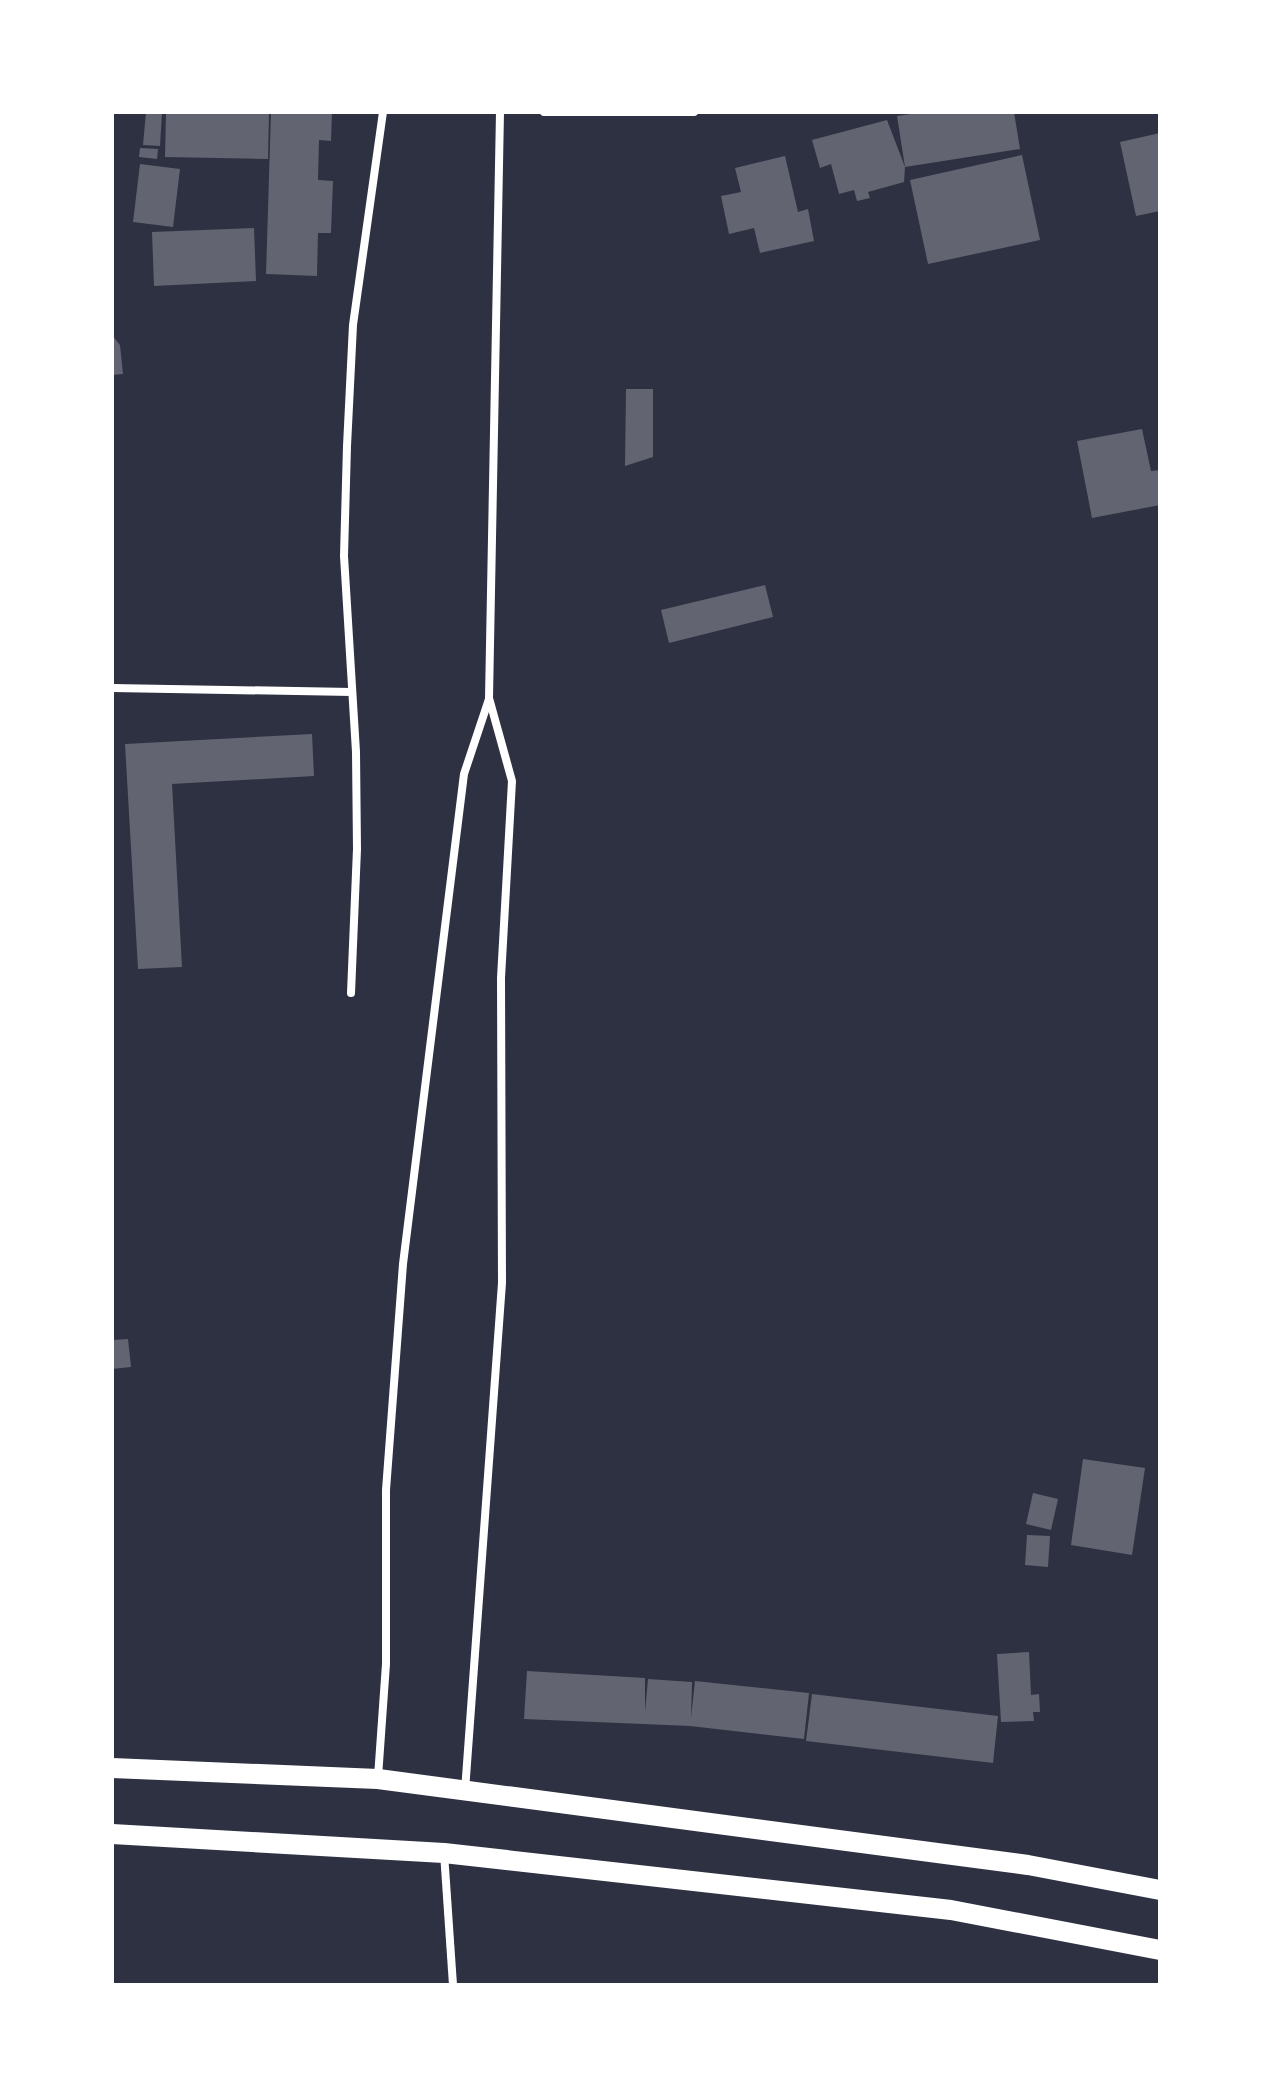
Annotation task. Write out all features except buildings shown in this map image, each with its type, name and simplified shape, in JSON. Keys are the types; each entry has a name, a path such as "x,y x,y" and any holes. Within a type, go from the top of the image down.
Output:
{"main road":[{"path":"112,1768 378,1779 1028,1865 1160,1890"},
{"path":"112,1834 444,1853 951,1910 1160,1950"}],"street":[{"path":"351,993 357,849 356,752 344,556 353,325 383,112"},
{"path":"465,1792 502,1283 501,978 512,781 489,698 500,112"},
{"path":"544,112 694,112"},
{"path":"112,688 352,692"},
{"path":"378,1779 386,1664 386,1490 403,1264 464,774 489,698"},
{"path":"444,1853 453,1985"}]}
